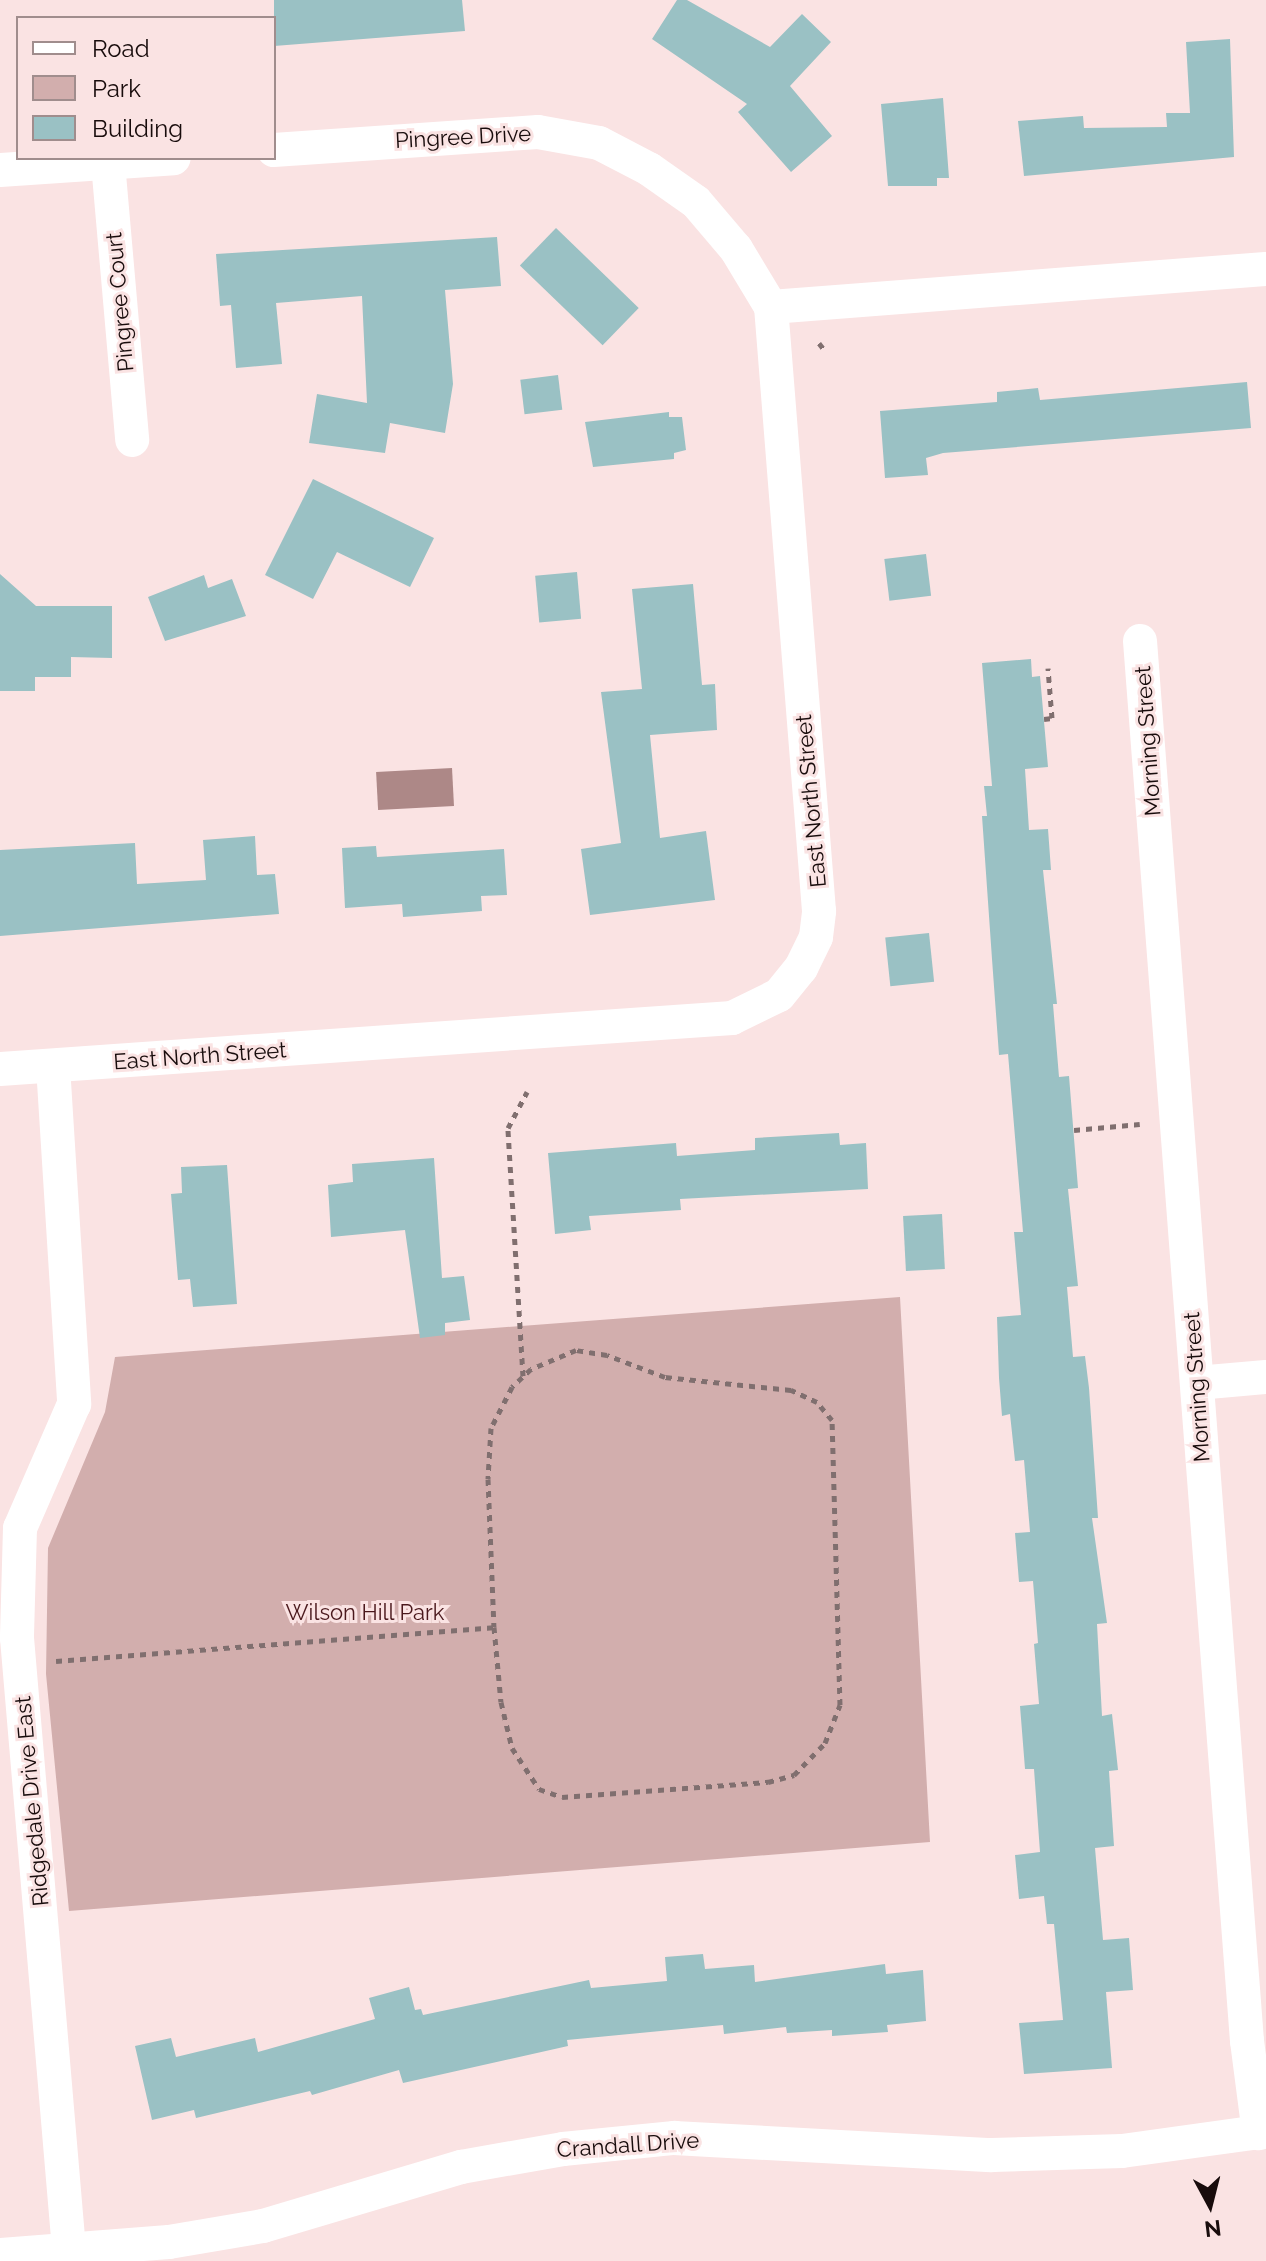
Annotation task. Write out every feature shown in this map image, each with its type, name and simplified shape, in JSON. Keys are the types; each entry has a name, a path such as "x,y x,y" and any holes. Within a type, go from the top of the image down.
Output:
{"street":[{"name":"Pingree Drive","path":"276,150 538,132 599,143 649,169 696,202 736,249 771,307"},
{"path":"0,170 148,160"},
{"name":"Pingree Court","path":"108,163 132,440"},
{"path":"771,307 1266,269"},
{"name":"East North Street","path":"0,1069 732,1018 779,995 807,957 819,911 771,307"},
{"name":"Morning Street","path":"1140,641 1247,2041 1263,2132"},
{"name":"Ridgedale Drive East","path":"53,1066 74,1404 20,1528 12,1647 70,2256"},
{"path":"1197,1383 1266,1377"},
{"name":"Crandall Drive","path":"0,2255 70,2256 263,2226 461,2167 563,2149 674,2138 992,2155 1122,2151 1263,2132"}],"path":[{"path":"819,343 826,352"},
{"path":"1044,719 1052,718 1048,668"},
{"path":"523,1376 508,1128 527,1092"},
{"path":"1074,1130 1177,1120"},
{"path":"576,1350 607,1355 665,1377 791,1390 817,1402 832,1420 837,1469 840,1705 825,1743 794,1775 768,1782 562,1797 539,1789 512,1748 501,1702 494,1627 488,1479 491,1428 523,1376 576,1350"},
{"path":"12,1647 494,1627"}],"green space":[{"name":"Wilson Hill Park","path":"900,1297 930,1842 69,1911 46,1674 48,1548 105,1412 115,1357"}],"shaded area":[{"path":"452,768 454,806 378,810 376,772"}],"building":[{"path":"274,0 462,0 465,31 276,46"},
{"path":"677,0 687,0 770,47 802,14 831,42 790,86 832,136 791,172 738,112 747,104 652,39"},
{"path":"1230,39 1234,157 1024,176 1018,121 1083,116 1084,128 1167,127 1166,113 1190,113 1186,42"},
{"path":"943,98 949,178 937,178 937,186 888,186 881,104"},
{"path":"556,228 639,308 603,345 520,265"},
{"path":"497,237 501,286 445,290 453,384 445,433 390,423 385,453 309,443 317,394 367,403 362,296 276,303 282,364 236,368 231,305 220,306 216,254"},
{"path":"558,375 562,410 525,414 520,380"},
{"path":"1247,382 1251,428 943,453 926,458 928,475 885,478 880,411 997,402 997,392 1038,388 1040,400"},
{"path":"669,412 669,417 682,417 686,450 674,453 674,459 593,467 585,422"},
{"path":"313,479 434,538 410,587 337,552 313,599 265,575"},
{"path":"926,554 931,596 889,601 884,559"},
{"path":"577,572 581,619 539,622 535,576"},
{"path":"0,574 36,606 112,606 112,658 71,657 71,677 35,677 35,691 0,691"},
{"path":"204,575 208,588 232,579 246,616 165,641 148,597"},
{"path":"693,584 702,685 715,684 717,730 650,735 660,838 706,831 715,900 590,915 581,849 621,843 601,692 642,689 632,589"},
{"path":"1031,659 1032,677 1040,676 1048,767 1025,769 1029,830 1048,829 1051,870 1043,870 1057,1004 1053,1004 1059,1077 1069,1076 1078,1188 1068,1189 1078,1286 1067,1287 1073,1357 1085,1356 1089,1388 1098,1518 1092,1518 1107,1623 1097,1624 1102,1716 1112,1714 1118,1770 1109,1771 1114,1846 1095,1848 1103,1940 1129,1938 1133,1990 1106,1992 1112,2068 1024,2074 1019,2023 1063,2020 1054,1924 1047,1924 1044,1896 1019,1899 1015,1855 1040,1852 1034,1769 1025,1769 1020,1706 1039,1704 1034,1644 1038,1643 1033,1581 1019,1582 1015,1533 1030,1532 1024,1460 1015,1461 1010,1414 1002,1416 999,1378 997,1317 1021,1315 1014,1232 1023,1232 1008,1054 999,1055 992,959 982,816 987,816 984,786 992,786 982,663"},
{"path":"255,836 257,875 275,874 279,914 0,936 0,850 135,843 137,884 206,880 203,840"},
{"path":"376,846 377,857 504,849 507,895 481,896 482,911 403,917 402,904 345,908 342,848"},
{"path":"929,933 934,982 890,986 885,938"},
{"path":"839,1133 840,1145 866,1143 868,1189 680,1199 681,1210 589,1216 591,1230 555,1234 548,1153 676,1143 677,1156 755,1150 755,1138"},
{"path":"434,1158 442,1278 464,1276 470,1320 445,1323 445,1335 420,1338 405,1230 331,1237 328,1185 353,1182 352,1164"},
{"path":"227,1165 237,1304 193,1307 190,1279 178,1280 171,1194 182,1193 181,1167"},
{"path":"942,1214 945,1269 906,1271 903,1216"},
{"path":"703,1954 705,1969 754,1965 755,1982 885,1964 886,1974 923,1970 926,2021 887,2025 888,2032 832,2036 832,2030 787,2033 786,2027 724,2034 723,2025 567,2040 568,2046 403,2083 399,2070 312,2095 310,2091 196,2118 194,2110 152,2120 135,2046 171,2038 176,2057 255,2038 258,2052 375,2019 369,1998 409,1987 415,2010 421,2009 423,2015 589,1980 591,1988 667,1981 665,1957"}]}
